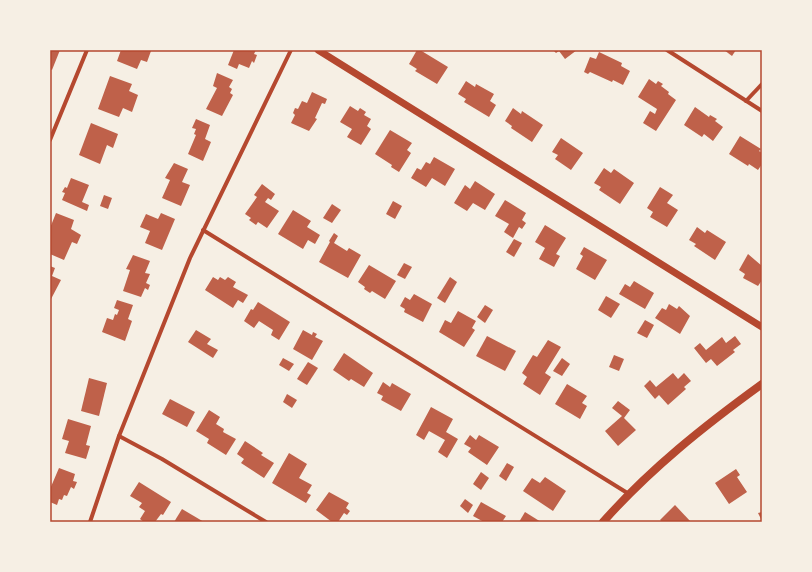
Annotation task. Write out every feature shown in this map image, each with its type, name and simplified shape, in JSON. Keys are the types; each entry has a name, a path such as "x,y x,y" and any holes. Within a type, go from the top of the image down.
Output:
{"main road":[{"path":"603,522 681,445 762,384"}],"street":[{"path":"50,140 87,50"},
{"path":"90,522 119,436 168,310 203,230 291,50"},
{"path":"318,50 762,326"},
{"path":"667,50 762,111"},
{"path":"746,101 762,84"},
{"path":"203,230 630,494"},
{"path":"119,436 162,459 266,522"}],"building":[{"path":"50,50 60,50 52,70 50,69"},
{"path":"121,50 151,51 147,62 141,60 137,69 117,61"},
{"path":"234,50 256,50 254,54 257,55 254,63 252,61 249,68 239,64 237,69 228,65"},
{"path":"417,50 420,50 448,67 437,84 415,71 417,69 409,64"},
{"path":"553,50 577,50 565,59 559,51 556,53"},
{"path":"724,50 736,50 732,56"},
{"path":"599,52 622,63 621,66 630,71 623,85 613,80 612,82 590,72 588,74 584,72 590,57 596,59"},
{"path":"217,73 233,80 229,87 232,89 230,93 233,95 222,116 206,109 217,88 213,86"},
{"path":"110,76 132,84 129,91 138,95 132,112 123,108 119,117 98,109"},
{"path":"649,79 656,84 658,81 663,84 661,86 676,100 656,131 643,123 650,111 655,114 657,109 638,97"},
{"path":"466,81 475,87 476,84 494,94 490,101 496,105 489,117 464,102 466,99 458,94"},
{"path":"312,92 327,99 325,104 322,103 315,118 317,119 309,131 291,123 295,115 293,113 295,108 298,109 302,101 307,103"},
{"path":"350,106 358,111 360,108 366,112 364,115 371,119 367,126 371,129 361,145 347,137 352,129 340,122"},
{"path":"695,107 709,117 710,115 717,119 715,121 723,127 713,141 704,134 702,137 684,125"},
{"path":"513,108 521,114 522,111 543,125 532,142 511,128 512,126 505,121"},
{"path":"196,119 210,125 205,139 211,142 203,161 188,154 196,135 194,134 196,129 192,128"},
{"path":"91,123 118,134 113,148 107,145 100,164 79,155"},
{"path":"390,130 412,143 407,150 411,153 399,172 391,167 392,165 375,154"},
{"path":"740,136 761,149 759,151 762,153 762,164 758,170 749,164 748,166 729,154"},
{"path":"561,138 583,153 571,170 555,159 558,155 552,152"},
{"path":"434,157 455,169 445,186 432,178 426,187 411,178 417,168 421,170 426,162 430,164"},
{"path":"174,163 188,169 182,182 190,185 181,206 162,198 170,180 165,178"},
{"path":"604,168 611,173 614,169 634,183 620,204 599,190 601,187 594,183"},
{"path":"71,178 89,185 82,202 89,205 87,211 62,200 65,193 62,192 65,187 67,188"},
{"path":"475,181 495,194 485,210 473,203 467,211 454,203 465,185 470,189"},
{"path":"262,184 275,194 271,200 268,198 265,202 279,211 267,228 258,222 256,225 249,220 251,218 245,214 257,197 254,195"},
{"path":"660,187 673,195 667,203 678,210 667,227 650,217 653,212 647,208"},
{"path":"104,195 112,198 108,209 100,206"},
{"path":"505,200 526,213 522,220 526,223 522,229 519,227 513,238 504,232 509,224 495,216"},
{"path":"393,201 402,206 395,219 386,214"},
{"path":"332,204 341,210 332,223 323,218"},
{"path":"293,210 311,221 307,227 320,235 315,244 308,240 303,249 278,234"},
{"path":"56,213 74,220 71,229 81,235 77,244 72,242 64,260 50,254 50,228"},
{"path":"161,213 175,219 162,250 145,243 150,231 140,227 146,214 158,219"},
{"path":"545,225 566,238 556,254 560,256 554,267 539,259 545,248 535,242"},
{"path":"697,227 705,233 707,230 726,242 715,260 694,246 696,244 689,240"},
{"path":"334,233 338,236 334,243 347,251 349,248 361,255 348,278 319,262"},
{"path":"514,239 522,243 514,257 506,252"},
{"path":"584,247 607,260 595,280 576,269 583,256 580,254"},
{"path":"748,254 762,266 762,280 758,286 743,278 745,274 739,270"},
{"path":"133,255 150,261 145,273 150,274 146,283 150,285 148,290 145,288 141,297 123,291 130,270 126,269"},
{"path":"404,263 412,267 405,279 397,275"},
{"path":"369,265 396,281 385,299 372,291 370,293 358,282"},
{"path":"50,266 55,268 52,276 61,280 50,301"},
{"path":"213,277 218,280 220,277 225,280 228,277 236,282 233,287 248,295 243,303 238,300 233,308 205,290"},
{"path":"450,277 457,282 445,303 437,298"},
{"path":"634,281 654,293 645,309 619,294 625,284 630,287"},
{"path":"414,294 432,304 423,322 404,312 405,309 400,306 405,297 410,300"},
{"path":"606,296 620,304 611,318 598,310"},
{"path":"117,300 133,305 128,319 132,321 125,341 102,332 107,318 113,320 115,314 117,315 119,310 114,308"},
{"path":"258,302 290,322 279,340 271,335 273,330 259,321 254,328 244,321 251,309 253,310"},
{"path":"669,304 677,309 679,306 690,316 680,334 655,318 662,308 666,310"},
{"path":"485,305 493,310 485,323 477,317"},
{"path":"458,311 476,321 472,328 475,330 464,347 439,332 445,320 451,323"},
{"path":"645,320 654,325 647,338 637,333"},
{"path":"196,330 211,339 207,344 218,350 213,358 188,342"},
{"path":"303,330 312,335 313,332 317,334 315,337 323,341 312,360 293,349"},
{"path":"487,336 516,351 505,371 476,356"},
{"path":"735,336 741,344 733,350 735,352 717,366 711,359 706,363 694,348 700,343 706,350 722,337 726,343"},
{"path":"548,340 561,347 545,373 551,377 540,395 523,384 527,377 522,373 533,355 537,357"},
{"path":"344,353 373,373 364,387 351,379 349,381 333,370"},
{"path":"614,355 624,359 619,371 609,367"},
{"path":"283,358 294,364 289,371 279,365"},
{"path":"562,358 570,364 562,376 553,371"},
{"path":"308,362 318,368 307,385 297,379"},
{"path":"673,373 678,379 684,373 691,381 684,387 686,389 668,405 659,395 655,399 644,386 650,380 656,387"},
{"path":"89,378 107,383 99,416 81,411"},
{"path":"383,382 390,387 392,383 411,394 401,411 381,400 383,396 377,393"},
{"path":"567,384 587,396 582,403 587,406 580,419 555,404"},
{"path":"287,394 297,400 292,408 283,402"},
{"path":"170,399 195,412 187,427 162,414"},
{"path":"618,401 630,410 624,418 636,430 618,446 605,431 622,416 612,408"},
{"path":"431,407 453,419 446,432 458,439 447,458 438,452 445,440 429,431 424,440 416,435"},
{"path":"209,410 220,417 216,424 224,429 223,432 236,439 226,455 207,443 209,439 196,431"},
{"path":"68,419 91,426 86,445 90,446 86,459 65,453 69,441 62,439"},
{"path":"470,435 476,440 479,435 499,447 487,465 468,452 471,448 464,444"},
{"path":"245,441 263,453 261,455 274,463 264,478 241,463 244,459 237,454"},
{"path":"289,453 307,464 299,478 312,485 307,493 311,495 306,503 272,483"},
{"path":"507,463 514,467 506,481 499,476"},
{"path":"59,468 75,474 73,481 77,482 74,489 71,487 67,496 64,495 62,500 59,499 57,505 50,502 50,489"},
{"path":"736,469 740,475 737,477 747,492 729,504 715,483"},
{"path":"481,472 489,478 481,490 473,484"},
{"path":"545,477 566,491 553,511 523,491 532,478 540,483"},
{"path":"139,482 171,502 163,515 161,514 155,522 144,522 140,519 145,511 139,507 142,503 130,496"},
{"path":"329,492 349,503 346,508 350,511 347,515 344,513 338,522 332,522 316,510"},
{"path":"465,499 473,505 468,513 460,506"},
{"path":"481,502 506,516 502,522 484,522 473,516"},
{"path":"675,505 691,522 662,522 660,520"},
{"path":"182,509 204,522 174,522"},
{"path":"525,512 541,522 519,522"},
{"path":"762,512 762,521 758,513"}]}
